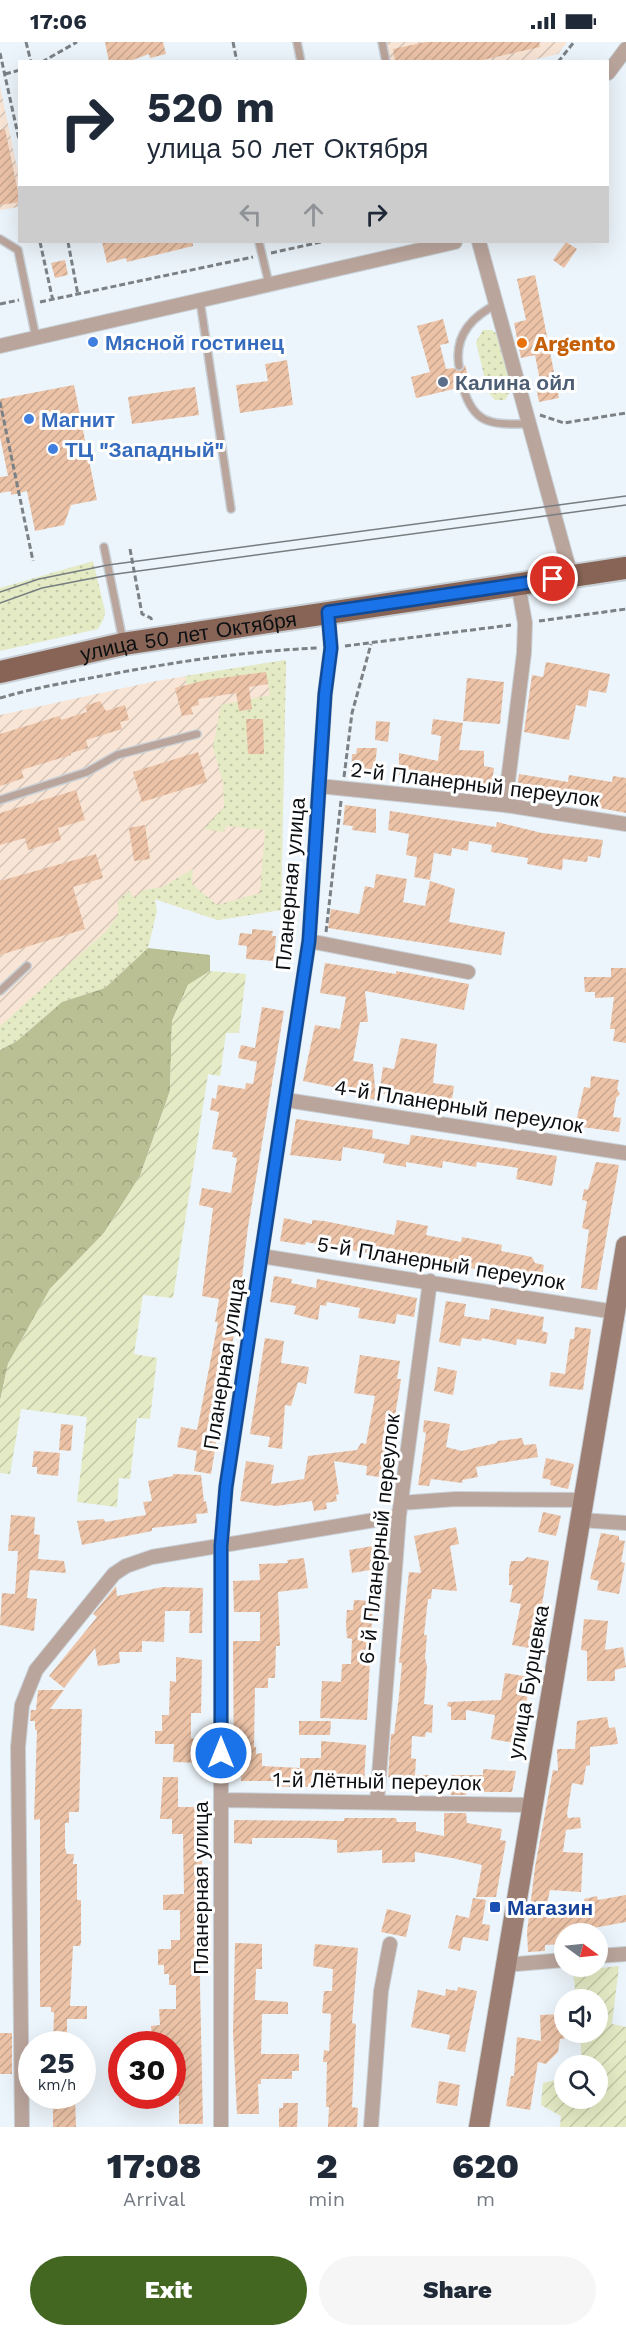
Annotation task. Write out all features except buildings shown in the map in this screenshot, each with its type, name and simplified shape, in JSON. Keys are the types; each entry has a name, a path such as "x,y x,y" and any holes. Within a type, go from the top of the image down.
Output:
{"main road":[{"name":"улица 50 лет Октября","path":"0,672 123,644 626,568"}],"street":[{"path":"609,72 626,49"},
{"path":"0,346 451,243"},
{"path":"479,243 571,576"},
{"path":"505,805 520,699 525,623 518,584"},
{"name":"Планерная улица","path":"221,2127 221,1546 226,1487 309,941 325,694 331,648 328,612"},
{"name":"2-й Планерный переулок","path":"319,786 505,805 626,824"},
{"path":"309,941 468,972"},
{"name":"4-й Планерный переулок","path":"286,1100 626,1153"},
{"name":"улица Бурцевка","path":"479,2127 626,1246"},
{"name":"5-й Планерный переулок","path":"261,1256 615,1312"},
{"name":"6-й Планерный переулок","path":"377,1802 400,1510 430,1281"},
{"path":"22,2127 18,1747 22,1705 28,1684 36,1670 114,1574 126,1566 152,1557 221,1546 456,1499 584,1500"},
{"path":"580,1520 626,1523"},
{"name":"1-й Лётный переулок","path":"221,1800 531,1805"},
{"path":"371,2127 381,1991 390,1944"},
{"path":"608,1955 626,1954"},
{"path":"506,1965 554,1961"}],"lane":[{"path":"297,42 301,60"},
{"path":"382,42 386,60"},
{"path":"0,239 18,250 36,338"},
{"path":"259,243 269,284"},
{"path":"200,300 231,509"},
{"path":"459,366 456,353 459,339 479,312 497,304"},
{"path":"463,387 471,409 487,421 498,424 530,424"},
{"path":"104,547 123,644"},
{"path":"0,800 87,772 117,755 197,734"},
{"path":"0,991 27,966"}],"path":[{"path":"26,42 30,60"},
{"path":"45,60 76,42"},
{"path":"233,42 237,60"},
{"path":"560,60 574,42"},
{"path":"0,53 18,135"},
{"path":"5,74 18,71"},
{"path":"40,243 53,301"},
{"path":"68,243 78,295"},
{"path":"0,304 27,298 42,303 53,301 316,243"},
{"path":"0,402 33,561"},
{"path":"525,411 564,423 626,414"},
{"path":"130,549 142,614 151,618 159,665"},
{"path":"0,698 26,690 159,665 270,650 331,648 626,609"}],"shaded area":[{"path":"379,42 567,42 558,54 532,60 383,60"},
{"path":"0,86 18,172 18,207 0,210"},
{"path":"286,660 281,910 218,920 155,899 0,1040 0,715 156,681"}],"green space":[{"path":"483,330 492,330 499,336 512,389 505,400 495,400 488,392 476,342"},
{"path":"93,561 105,611 98,629 0,651 0,588"},
{"path":"286,660 281,910 218,920 155,899 157,911 148,948 105,988 62,1002 17,1041 0,1050 0,1026 105,932 118,915 118,900 129,891 134,898 144,890 162,887 193,869 192,884 217,905 260,893 265,830 226,826 224,832 204,829 224,807 223,782 213,747 221,705 270,695 266,673 219,678 187,686 185,676"},
{"path":"148,948 210,955 210,971 188,985 172,1021 170,1091 140,1176 104,1233 50,1289 8,1364 0,1401 0,1050 17,1041 62,1002 105,988"},
{"path":"210,971 246,974 239,1033 226,1033 220,1076 208,1074 173,1298 143,1295 134,1354 157,1358 150,1419 137,1418 130,1479 119,1478 117,1507 77,1502 87,1417 21,1409 10,1474 0,1473 0,1401 8,1364 50,1289 104,1233 140,1176 170,1091 172,1021 188,985"},
{"path":"619,1966 612,2024 626,2027 626,2127 560,2127 561,2116 541,2105 543,2083 554,2080 554,2109 608,2109 608,2055 581,2055 581,2043 608,2043 608,1989 575,1989 574,1977 608,1977 608,1967"}],"tram line":[{"path":"0,592 39,579 108,565 626,496"},
{"path":"0,603 42,588 109,575 626,505"}],"place":[{"name":"Мясной гостинец","path":"93,342"},
{"name":"Argento","path":"522,343"},
{"name":"Калина ойл","path":"443,382"},
{"name":"Магнит","path":"29,419"},
{"name":"ТЦ \"Западный\"","path":"53,449"},
{"name":"Магазин","path":"495,1907"}],"route":[{"path":"221,1753 221,1546 226,1487 309,941 325,694 331,648 328,612 553,579"}]}
